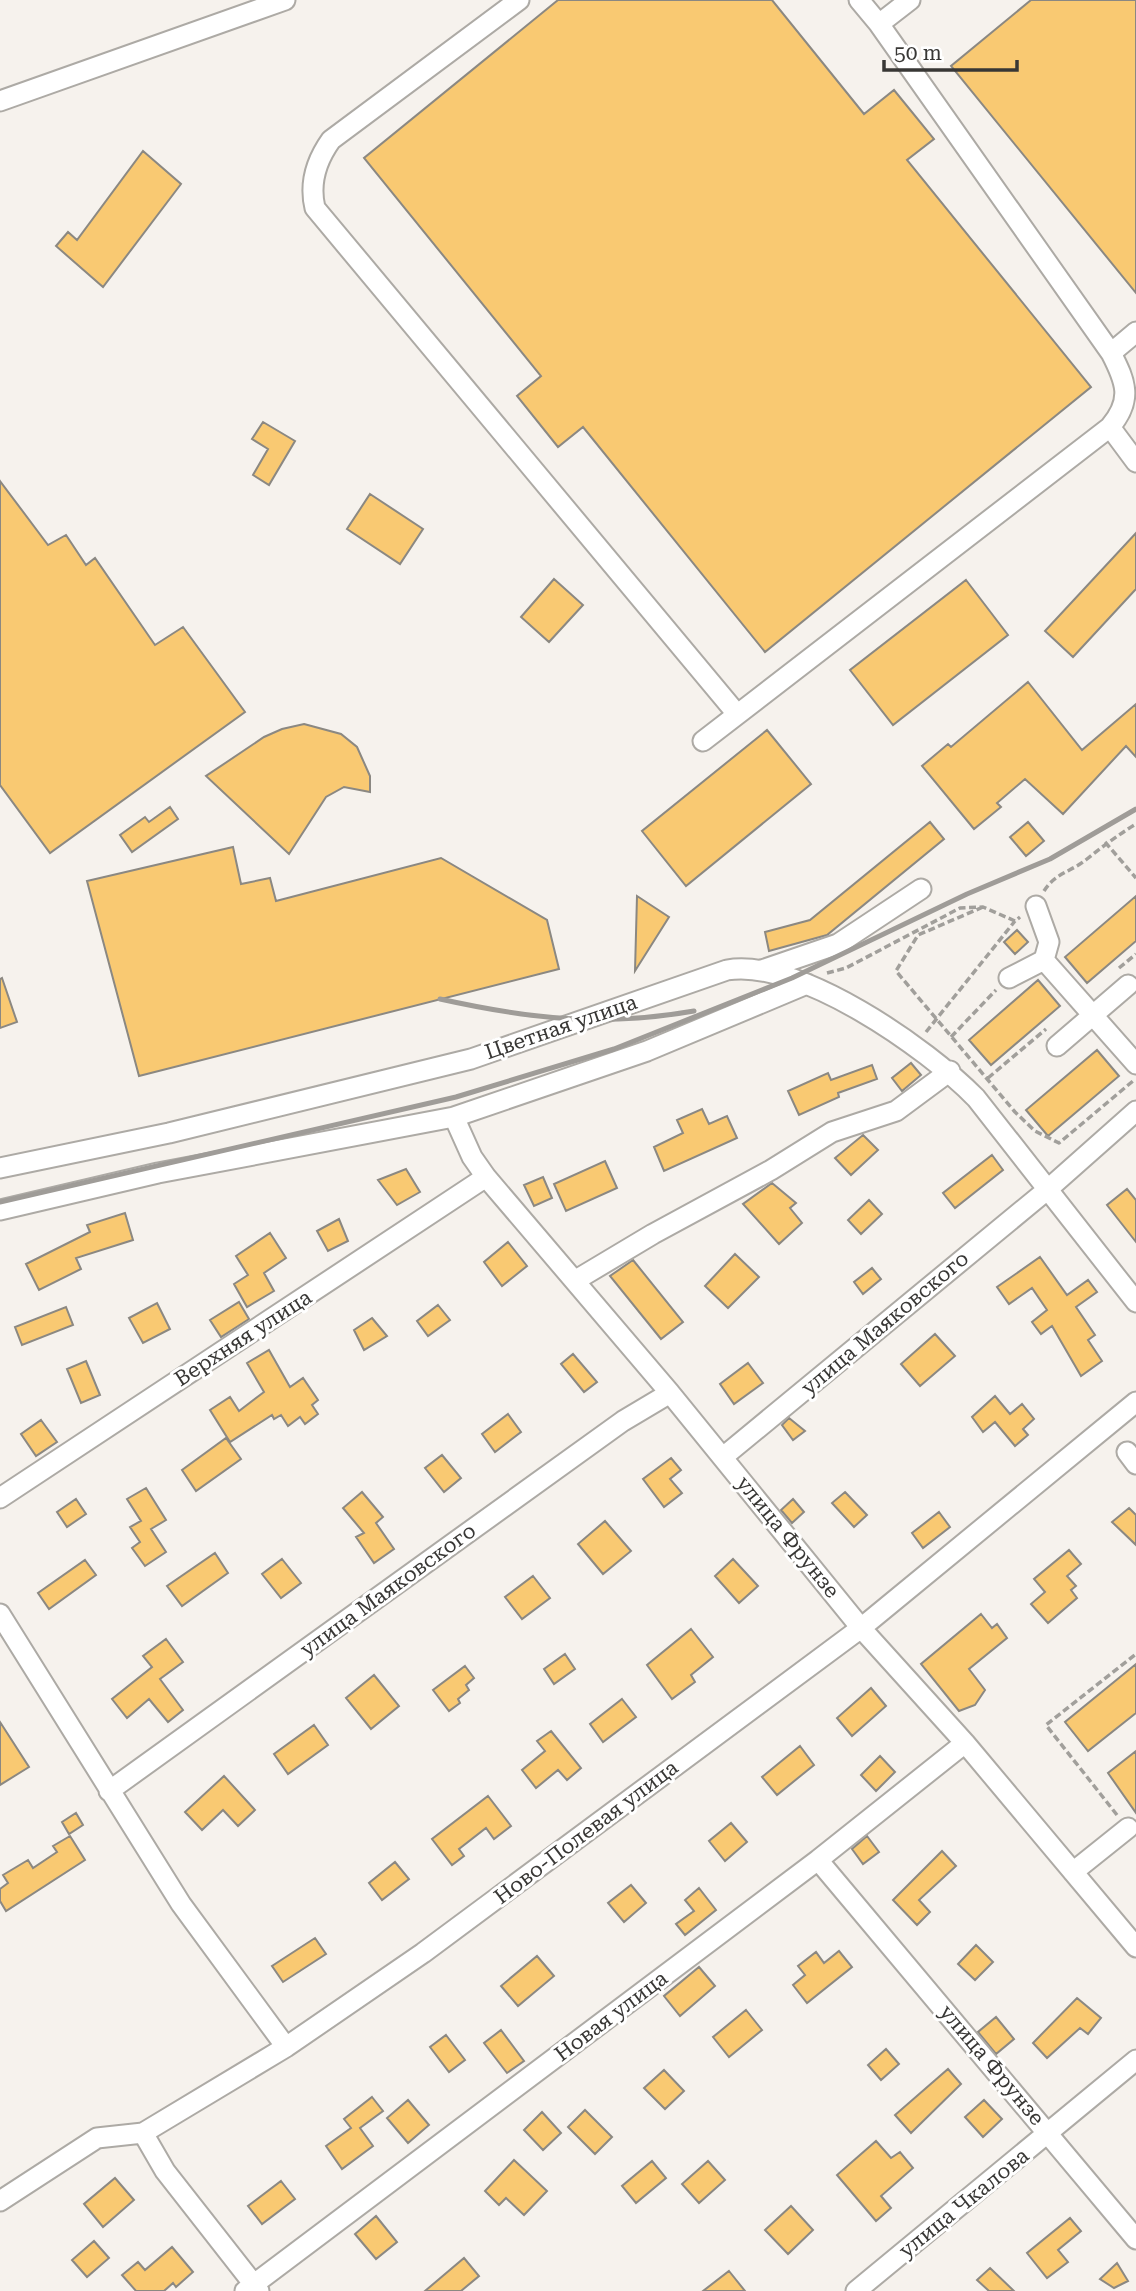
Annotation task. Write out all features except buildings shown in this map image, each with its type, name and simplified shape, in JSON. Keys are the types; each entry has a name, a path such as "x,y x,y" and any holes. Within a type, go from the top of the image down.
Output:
{"street":[{"path":"0,101 285,0"},
{"path":"519,0 331,140 315,171 312,193 315,208 737,713"},
{"path":"703,741 1110,427 1125,399 1125,380 1111,354 879,24 859,0"},
{"path":"879,24 910,0"},
{"path":"1111,354 1136,332"},
{"path":"1110,427 1136,462"},
{"path":"762,970 838,944 921,889"},
{"path":"1009,978 1044,960 1049,942 1036,906"},
{"path":"1044,960 1136,1064"},
{"name":"Цветная улица","path":"0,1167 169,1133 471,1059 727,970 762,970 807,984 859,1011 950,1071 976,1098 1048,1190"},
{"path":"0,1210 158,1173 454,1117 647,1051 807,984"},
{"path":"1057,1046 1128,985"},
{"path":"576,1280 653,1234 771,1170 832,1132 896,1111 950,1071"},
{"name":"улица Маяковского","path":"723,1457 1048,1190 1136,1111"},
{"name":"улица Фрунзе","path":"454,1117 472,1157 486,1177 670,1393 861,1628 965,1743 1136,1947"},
{"name":"Верхняя улица","path":"0,1498 486,1177"},
{"path":"1048,1190 1136,1302"},
{"name":"улица Маяковского","path":"109,1791 623,1422 670,1393"},
{"name":"Ново-Полевая улица","path":"0,2201 97,2137 143,2133 286,2047 423,1953 861,1628 1136,1402"},
{"path":"0,1614 181,1904 286,2047"},
{"name":"Новая улица","path":"252,2289 818,1860 965,1743"},
{"path":"1073,1872 1128,1828"},
{"name":"улица Фрунзе","path":"818,1860 1136,2239"},
{"name":"улица Чкалова","path":"856,2291 1136,2060"},
{"path":"143,2133 165,2171 252,2289"}],"path":[{"path":"913,1046 937,1020 1015,921 1036,906 1051,878 1086,861 1104,842 1136,824"},
{"path":"1104,842 1136,878"},
{"path":"807,984 825,974 846,968 960,908 983,907 1015,921"},
{"path":"983,907 918,935 896,971 1015,1112 1035,1131 1059,1143 1136,1078"},
{"path":"951,1037 1009,978"},
{"path":"1128,1828 1046,1725 1136,1654"}],"railway":[{"path":"0,1202 456,1097 614,1049 792,978 967,894 1050,859 1136,809"},
{"path":"440,999 505,1012 597,1020 694,1011"}]}
